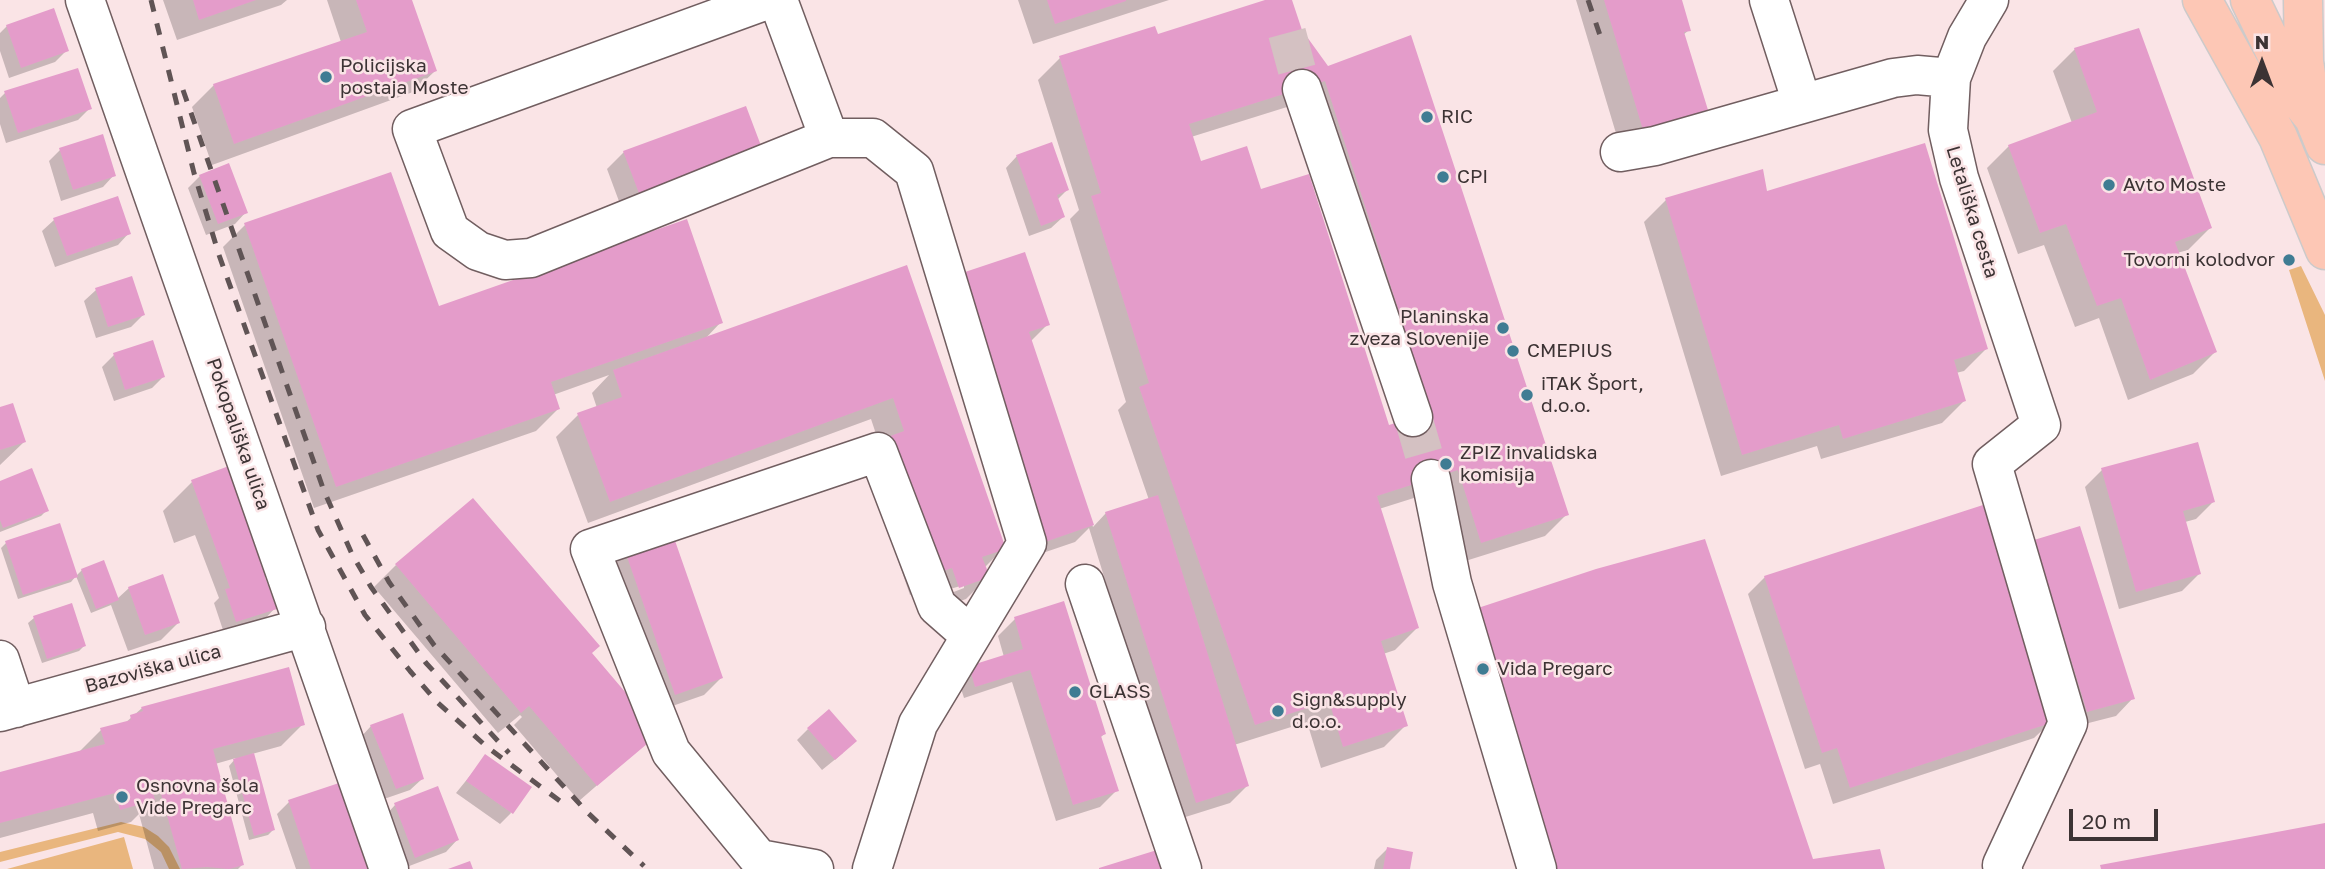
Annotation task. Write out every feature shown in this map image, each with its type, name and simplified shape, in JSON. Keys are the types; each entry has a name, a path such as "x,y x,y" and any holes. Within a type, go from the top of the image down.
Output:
{"main road":[{"path":"2202,0 2278,136 2325,250"},
{"path":"2250,0 2297,97 2320,132"},
{"path":"2303,0 2304,62 2320,132"}],"street":[{"name":"Pokopališka ulica","path":"85,0 389,869"},
{"path":"767,0 412,129 450,231 478,251 505,260 531,258 829,138 873,138 914,171 1027,543 918,724 872,869"},
{"path":"778,0 829,138"},
{"path":"1770,0 1802,103"},
{"name":"Letališka cesta","path":"1989,0 1967,37 1951,78 1947,111 1953,158 2040,425 1992,464 2068,723 2002,865 2003,869"},
{"path":"1620,152 1655,146 1904,76 1951,78"},
{"path":"1302,89 1413,418"},
{"path":"2278,136 2320,132"},
{"path":"814,869 759,859 671,752 590,549 878,453 937,606 970,635"},
{"path":"1432,479 1452,583 1536,869"},
{"path":"1084,584 1182,869"},
{"name":"Bazoviška ulica","path":"8,710 306,627"},
{"path":"0,660 8,710"}],"shaded area":[{"path":"2301,266 2325,315 2325,381 2289,270"},
{"path":"121,822 144,827 158,836 169,847 180,869 169,869 161,852 145,839 118,832 0,862 0,852"},
{"path":"124,837 133,869 7,869"}],"building":[{"path":"193,0 256,0 199,20"},
{"name":"Policijska postaja Moste","path":"356,0 412,0 437,71 234,144 213,84 367,32"},
{"path":"1047,0 1126,0 1126,1 1055,24"},
{"path":"1265,0 1292,0 1302,30 1328,66 1411,35 1569,515 1481,543 1458,470 1377,496 1419,628 1381,641 1408,726 1343,747 1329,701 1255,725 1139,387 1149,383 1091,196 1101,193 1059,56 1155,26 1158,34","holes":["1325,81 1431,412 1389,425 1309,174 1261,189 1247,146 1201,161 1189,124"]},
{"path":"1604,0 1682,0 1691,31 1684,32 1708,110 1643,130"},
{"path":"54,8 69,51 21,68 6,25"},
{"name":"Avto Moste","path":"2139,28 2212,228 2175,242 2217,352 2150,380 2121,298 2097,306 2066,224 2040,233 2008,145 2097,112 2074,48"},
{"path":"78,68 92,109 18,133 4,91"},
{"path":"746,106 763,151 640,196 623,151"},
{"path":"103,134 116,176 73,190 59,148"},
{"path":"1052,142 1069,190 1057,195 1065,217 1041,226 1016,155"},
{"path":"1925,143 1988,349 1954,360 1966,401 1843,439 1839,425 1742,455 1665,198 1763,169 1767,191"},
{"path":"229,163 248,213 218,224 199,175"},
{"path":"391,172 439,306 687,219 723,323 551,382 560,409 336,487 244,223"},
{"path":"118,196 131,234 67,256 53,218"},
{"path":"1025,252 1050,325 1029,332 1094,525 1045,542 956,275"},
{"path":"907,265 1006,549 982,557 990,577 959,588 952,568 932,575 885,438 904,431 893,398 610,502 577,413 622,397 613,370"},
{"path":"132,276 145,315 108,327 95,288"},
{"path":"153,340 165,377 125,390 113,353"},
{"path":"13,403 26,442 0,450 0,407"},
{"path":"2198,442 2215,502 2183,511 2201,574 2136,592 2101,468"},
{"path":"229,466 268,574 265,577 277,609 236,622 225,589 230,588 191,480"},
{"path":"32,468 49,511 3,528 0,520 0,481"},
{"path":"1158,495 1249,786 1196,803 1105,512"},
{"path":"473,498 600,646 592,653 660,733 597,786 529,706 521,713 395,564"},
{"path":"1983,505 2054,722 1850,788 1837,748 1822,753 1764,576"},
{"path":"60,523 78,577 23,595 5,541"},
{"path":"2080,526 2135,699 2087,712 2034,540"},
{"path":"673,535 723,678 675,695 625,551"},
{"path":"1705,539 1813,859 1880,849 1885,869 1550,869 1478,608 1596,569"},
{"path":"104,560 119,600 96,609 81,569"},
{"path":"163,574 180,623 145,635 128,587"},
{"path":"1064,601 1106,734 1101,736 1119,791 1073,805 1030,670 975,687 969,666 1023,649 1014,617"},
{"path":"72,603 86,646 47,659 33,616"},
{"name":"Osnovna šola Vide Pregarc","path":"289,667 305,725 213,749 244,865 229,869 182,869 160,790 153,792 155,800 120,810 115,793 0,823 0,772 105,744 100,728 131,720 130,715 143,711 141,707"},
{"path":"829,709 857,741 835,760 807,728"},
{"path":"403,713 424,779 396,789 370,725"},
{"path":"254,753 275,830 254,836 233,759"},
{"path":"485,754 532,787 513,814 466,781"},
{"path":"339,783 368,869 311,869 288,800"},
{"path":"438,786 459,840 415,858 394,803"},
{"path":"2325,823 2325,869 2101,869 2100,865"},
{"path":"1387,847 1413,852 1410,869 1383,869"},
{"path":"1157,850 1163,869 1099,869 1099,868"},
{"path":"470,861 473,869 448,869"}],"tunnel":[{"path":"1287,33 1302,89"},
{"path":"1413,417 1431,479"}],"railway":[{"path":"151,0 194,173 219,255 318,530 365,615 438,703 487,747 560,801"},
{"path":"1588,0 1603,44"},
{"path":"183,90 324,491 352,554 371,587 426,663 509,753"},
{"path":"363,535 389,582 434,645 588,813 644,866"}],"place":[{"name":"Policijska postaja Moste","path":"326,77"},
{"name":"RIC","path":"1427,117"},
{"name":"CPI","path":"1443,177"},
{"name":"Avto Moste","path":"2109,185"},
{"name":"Tovorni kolodvor","path":"2289,260"},
{"name":"Planinska zveza Slovenije","path":"1503,328"},
{"name":"CMEPIUS","path":"1513,351"},
{"name":"iTAK Šport, d.o.o.","path":"1527,395"},
{"name":"ZPIZ invalidska komisija","path":"1446,464"},
{"name":"Vida Pregarc","path":"1483,669"},
{"name":"GLASS","path":"1075,692"},
{"name":"Sign&supply d.o.o.","path":"1278,711"},
{"name":"Osnovna šola Vide Pregarc","path":"122,797"}]}
